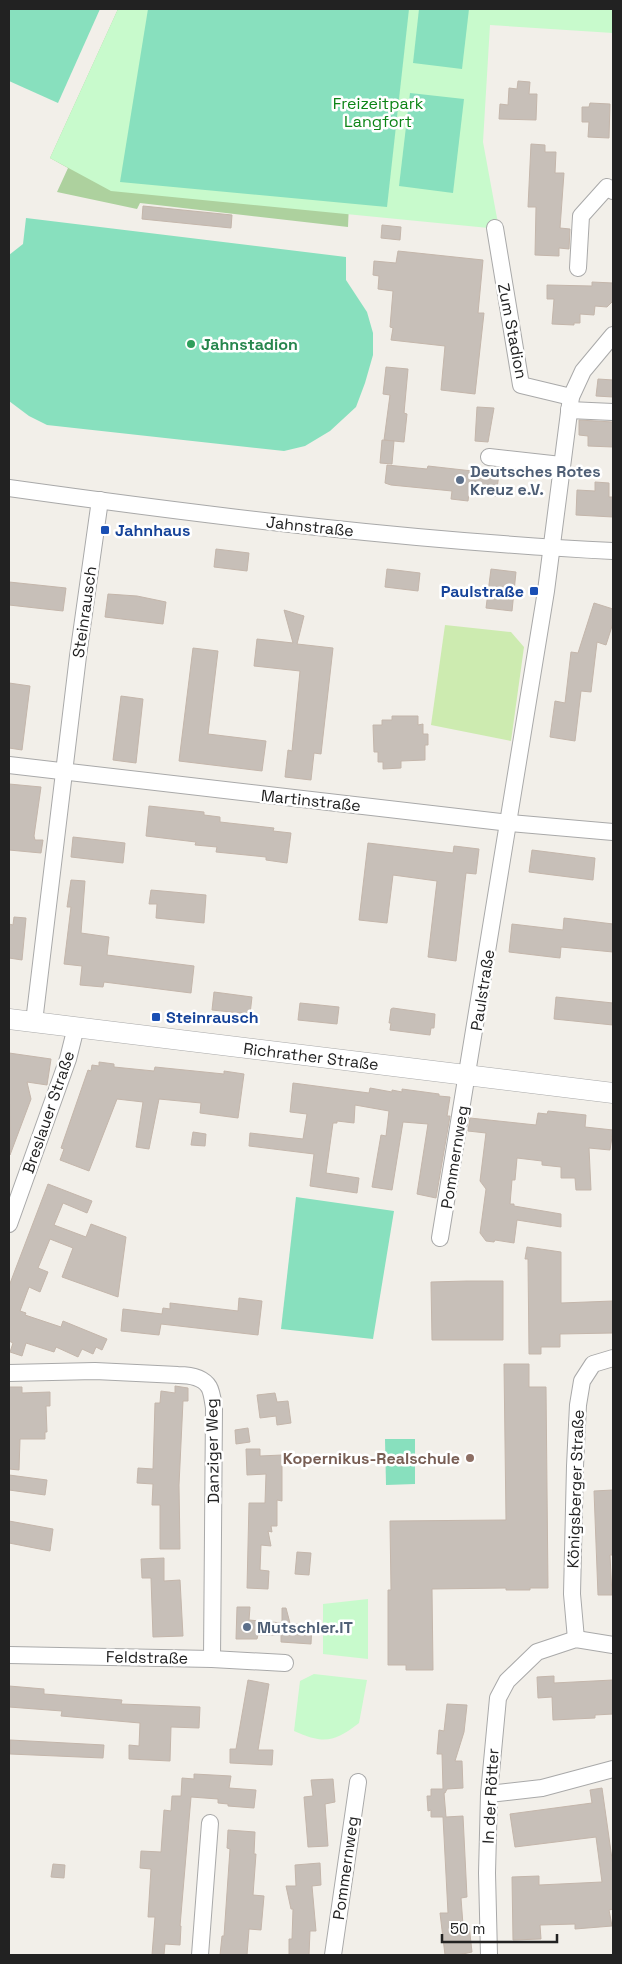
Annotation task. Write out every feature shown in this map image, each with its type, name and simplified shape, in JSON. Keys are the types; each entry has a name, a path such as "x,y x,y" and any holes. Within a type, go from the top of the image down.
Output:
{"street":[{"path":"578,268 581,216 608,187 613,191"},
{"name":"Zum Stadion","path":"495,228 521,385 570,404 613,412"},
{"path":"553,548 561,465 570,404 583,371 613,335"},
{"path":"489,457 561,465"},
{"name":"Jahnstraße","path":"9,488 287,524 553,548 613,551"},
{"name":"Steinrausch","path":"34,1022 78,656 100,500"},
{"name":"Paulstraße","path":"468,1076 553,548"},
{"name":"Martinstraße","path":"9,765 510,823 613,832"},
{"name":"Richrather Straße","path":"9,1019 613,1093"},
{"name":"Breslauer Straße","path":"9,1224 68,1059 76,1027"},
{"name":"Pommernweg","path":"440,1238 468,1076"},
{"name":"Königsberger Straße","path":"576,1639 572,1594 578,1405 582,1382 593,1364 613,1358"},
{"name":"Danziger Weg","path":"9,1373 95,1371 178,1374 201,1380 210,1387 214,1408 212,1659"},
{"path":"576,1639 613,1645"},
{"name":"In der Rötter","path":"489,1955 487,1873 489,1794 498,1698 507,1680 537,1652 576,1639"},
{"name":"Feldstraße","path":"9,1656 212,1659 285,1663"},
{"path":"489,1794 542,1788 613,1769"},
{"name":"Pommernweg","path":"333,1955 358,1782"},
{"path":"200,1955 210,1823"}],"green space":[{"path":"9,9 100,9 58,103 9,81"},
{"path":"118,9 349,203 348,227 140,203 137,209 57,192 68,168 50,158"},
{"name":"Freizeitpark Langfort","path":"118,9 613,9 613,33 490,25 483,142 499,229 111,191 50,158"},
{"path":"148,9 409,9 387,207 120,182"},
{"path":"419,9 469,9 462,69 413,63"},
{"path":"410,93 464,99 453,193 399,186"},
{"name":"Jahnstadion","path":"26,218 346,257 346,280 367,312 373,333 373,355 356,407 330,431 305,446 284,451 47,425 29,416 9,401 9,255 23,244"},
{"path":"445,625 511,632 524,647 511,741 431,725"},
{"path":"296,1197 394,1211 373,1339 281,1329"},
{"path":"385,1439 415,1439 415,1484 386,1485"},
{"path":"368,1599 368,1659 323,1654 323,1604"},
{"path":"314,1674 367,1680 359,1723 335,1738 313,1738 294,1731 300,1681"}],"building":[{"path":"518,81 530,82 529,94 537,94 536,120 499,119 500,104 508,105 509,88 517,89"},
{"path":"590,103 610,104 609,138 588,137 589,122 582,122 582,107 589,107"},
{"path":"531,144 545,145 545,152 556,152 555,173 564,173 560,228 570,229 569,249 559,248 559,256 535,255 536,207 528,207"},
{"path":"143,206 232,215 231,228 142,219"},
{"path":"382,225 401,227 400,240 381,238"},
{"path":"398,251 483,260 478,313 484,313 475,394 441,390 445,346 391,340 393,328 390,327 393,291 378,289 379,276 373,275 374,261 396,263"},
{"path":"592,282 613,283 613,301 607,307 595,306 594,315 580,314 580,323 574,323 574,325 552,324 554,299 547,299 547,285 592,286"},
{"path":"386,367 408,369 404,413 407,414 404,442 384,440 390,395 383,394"},
{"path":"598,379 613,380 613,397 596,396"},
{"path":"477,407 494,408 488,442 475,441"},
{"path":"579,420 613,422 613,447 588,446 588,436 579,435"},
{"path":"382,440 394,441 392,464 380,463"},
{"path":"387,465 427,469 428,466 499,474 496,496 469,493 468,501 451,499 452,491 391,485 385,483"},
{"path":"595,482 609,483 609,497 613,497 613,517 576,515 577,490 595,491"},
{"path":"216,549 249,553 247,571 214,567"},
{"path":"387,569 420,573 418,591 385,587"},
{"path":"491,569 516,572 512,611 486,608"},
{"path":"9,582 66,588 63,611 9,605"},
{"path":"108,594 137,596 166,602 163,624 105,617"},
{"path":"594,603 613,609 613,623 606,645 597,642 591,692 581,691 575,741 550,737 555,701 565,703 571,652 578,653"},
{"path":"284,610 304,616 297,644 333,648 321,754 314,753 311,780 285,777 288,750 292,751 300,671 254,666 257,639 293,643"},
{"path":"193,648 218,651 208,734 266,741 262,771 179,761"},
{"path":"9,683 30,686 22,750 9,748"},
{"path":"121,696 143,699 136,763 113,760"},
{"path":"392,716 418,716 418,725 423,724 423,734 428,734 428,745 425,745 425,760 401,761 401,768 383,769 383,762 378,762 378,752 374,752 373,725 382,725 382,720 392,720"},
{"path":"9,784 41,787 34,836 35,840 43,840 41,853 9,850"},
{"path":"149,806 204,812 204,815 220,817 220,822 274,828 273,831 291,833 287,863 266,860 266,857 216,852 217,847 195,845 196,842 146,836"},
{"path":"73,837 125,843 123,863 71,857"},
{"path":"368,843 453,853 454,846 479,849 476,874 466,873 456,961 428,957 437,881 393,875 387,923 359,920"},
{"path":"532,850 595,858 593,880 529,872"},
{"path":"71,880 85,881 81,933 109,937 107,955 194,966 191,993 104,982 103,987 80,985 82,966 64,964 71,907 67,907"},
{"path":"151,890 206,895 204,923 156,918 157,904 149,904"},
{"path":"14,917 26,918 22,960 9,958 9,924 13,925"},
{"path":"564,918 613,924 613,952 561,947 560,958 509,952 512,924 563,930"},
{"path":"214,992 252,997 250,1014 212,1010"},
{"path":"556,997 613,1003 613,1025 554,1019"},
{"path":"300,1003 339,1007 337,1024 298,1020"},
{"path":"391,1009 435,1014 434,1028 431,1028 430,1035 390,1030 391,1023 389,1023"},
{"path":"9,1053 51,1059 47,1085 27,1082 31,1099 10,1155"},
{"path":"99,1062 114,1064 114,1067 154,1071 155,1067 224,1074 224,1071 244,1074 238,1118 200,1113 201,1103 159,1099 149,1149 136,1147 143,1102 117,1099 89,1171 60,1160 64,1149 61,1148 88,1070 91,1071 92,1065 99,1066"},
{"path":"293,1083 369,1093 370,1088 392,1092 392,1090 402,1092 402,1089 450,1097 447,1116 450,1116 436,1198 417,1194 428,1124 403,1122 392,1190 372,1187 381,1135 386,1136 389,1111 355,1105 354,1123 337,1121 337,1123 333,1123 326,1173 359,1178 357,1193 310,1186 314,1154 249,1146 250,1133 303,1139 307,1114 290,1112"},
{"path":"548,1111 586,1115 585,1127 613,1130 610,1150 589,1148 591,1190 576,1190 575,1178 561,1178 561,1167 542,1165 542,1161 517,1158 515,1180 512,1180 510,1204 561,1214 561,1227 517,1220 514,1243 495,1240 494,1242 486,1241 480,1233 486,1189 480,1181 486,1133 468,1131 470,1118 536,1125 538,1113 547,1114"},
{"path":"193,1132 206,1134 205,1146 191,1145"},
{"path":"48,1184 92,1201 87,1213 63,1203 54,1225 86,1237 91,1224 126,1237 118,1297 62,1277 73,1248 50,1239 38,1268 48,1272 40,1292 29,1287 20,1311 26,1313 25,1315 61,1327 63,1321 107,1339 102,1350 96,1347 93,1354 82,1349 78,1357 56,1347 54,1352 26,1343 22,1356 10,1352 13,1343 9,1341 9,1286"},
{"path":"527,1247 561,1252 561,1303 613,1301 613,1333 560,1334 560,1347 541,1347 541,1354 529,1354 528,1259 525,1259"},
{"path":"503,1281 503,1340 432,1340 431,1282"},
{"path":"239,1298 262,1301 258,1335 161,1324 159,1335 121,1331 123,1309 162,1314 163,1308 170,1309 170,1303 238,1311"},
{"path":"504,1364 529,1364 529,1387 546,1387 548,1588 530,1588 530,1590 506,1590 506,1588 432,1589 433,1670 406,1670 406,1665 388,1665 388,1590 391,1590 390,1521 506,1520"},
{"path":"175,1386 188,1388 188,1401 183,1401 179,1485 180,1549 160,1549 160,1505 152,1505 153,1484 137,1483 138,1468 153,1469 155,1403 160,1403 161,1391 175,1393"},
{"path":"9,1387 22,1387 22,1393 50,1392 50,1406 46,1406 47,1432 45,1432 45,1439 20,1439 19,1470 9,1469"},
{"path":"275,1393 277,1402 288,1401 291,1423 277,1425 276,1416 260,1418 257,1395"},
{"path":"248,1428 250,1442 236,1444 235,1430"},
{"path":"246,1449 260,1449 260,1456 282,1455 282,1501 277,1500 277,1526 271,1526 272,1532 268,1531 271,1546 261,1545 260,1570 269,1571 268,1589 247,1588 249,1503 265,1503 266,1474 247,1475"},
{"path":"9,1475 47,1480 45,1495 9,1490"},
{"path":"613,1490 613,1555 610,1555 612,1595 598,1595 594,1491"},
{"path":"9,1521 53,1529 50,1551 9,1543"},
{"path":"297,1552 311,1553 309,1575 295,1574"},
{"path":"164,1558 164,1581 180,1580 183,1636 153,1637 151,1578 142,1578 141,1559"},
{"path":"237,1607 250,1607 249,1620 282,1623 282,1608 286,1608 291,1627 291,1624 312,1625 311,1644 281,1642 281,1635 258,1635 257,1639 236,1639"},
{"path":"554,1676 554,1683 613,1680 613,1714 595,1715 595,1718 553,1720 552,1697 538,1698 537,1677"},
{"path":"248,1680 269,1684 258,1750 273,1750 272,1765 230,1763 230,1749 236,1749"},
{"path":"9,1686 44,1689 44,1694 122,1700 121,1704 200,1707 199,1728 171,1727 170,1761 129,1759 129,1745 139,1746 140,1723 61,1716 62,1711 9,1707"},
{"path":"447,1704 467,1705 464,1732 455,1761 462,1761 463,1788 447,1789 444,1793 446,1817 463,1816 467,1897 461,1898 463,1925 469,1925 472,1952 458,1955 445,1955 440,1913 448,1913 443,1817 431,1817 431,1810 428,1811 427,1796 431,1796 431,1789 443,1789 442,1754 437,1754 439,1730 444,1731"},
{"path":"10,1740 104,1745 103,1758 10,1754"},
{"path":"194,1774 231,1776 229,1788 256,1790 254,1808 228,1806 228,1804 218,1803 218,1799 191,1797 180,1945 165,1944 164,1955 152,1955 155,1917 148,1917 151,1869 140,1868 141,1851 161,1852 164,1810 171,1811 172,1796 181,1796 182,1778 194,1779"},
{"path":"333,1779 335,1802 325,1804 328,1846 308,1847 304,1797 313,1796 311,1780"},
{"path":"602,1788 613,1866 613,1909 609,1910 612,1926 575,1929 575,1924 540,1925 541,1939 513,1940 512,1877 539,1876 539,1885 602,1882 596,1837 515,1847 510,1814 592,1803 590,1790"},
{"path":"228,1830 255,1832 254,1854 256,1854 253,1895 264,1896 261,1930 249,1929 247,1955 220,1955 222,1936 224,1936 230,1849 227,1848"},
{"path":"320,1863 321,1885 312,1886 316,1931 310,1931 309,1955 289,1955 289,1939 292,1939 293,1909 291,1909 286,1886 296,1886 295,1865"},
{"path":"53,1864 65,1865 64,1878 51,1877"}],"place":[{"name":"Jahnstadion","path":"191,344"},
{"name":"Deutsches Rotes Kreuz e.V.","path":"460,480"},
{"name":"Jahnhaus","path":"105,530"},
{"name":"Paulstraße","path":"534,591"},
{"name":"Steinrausch","path":"156,1017"},
{"name":"Kopernikus-Realschule","path":"470,1458"},
{"name":"Mutschler.IT","path":"247,1627"}]}
